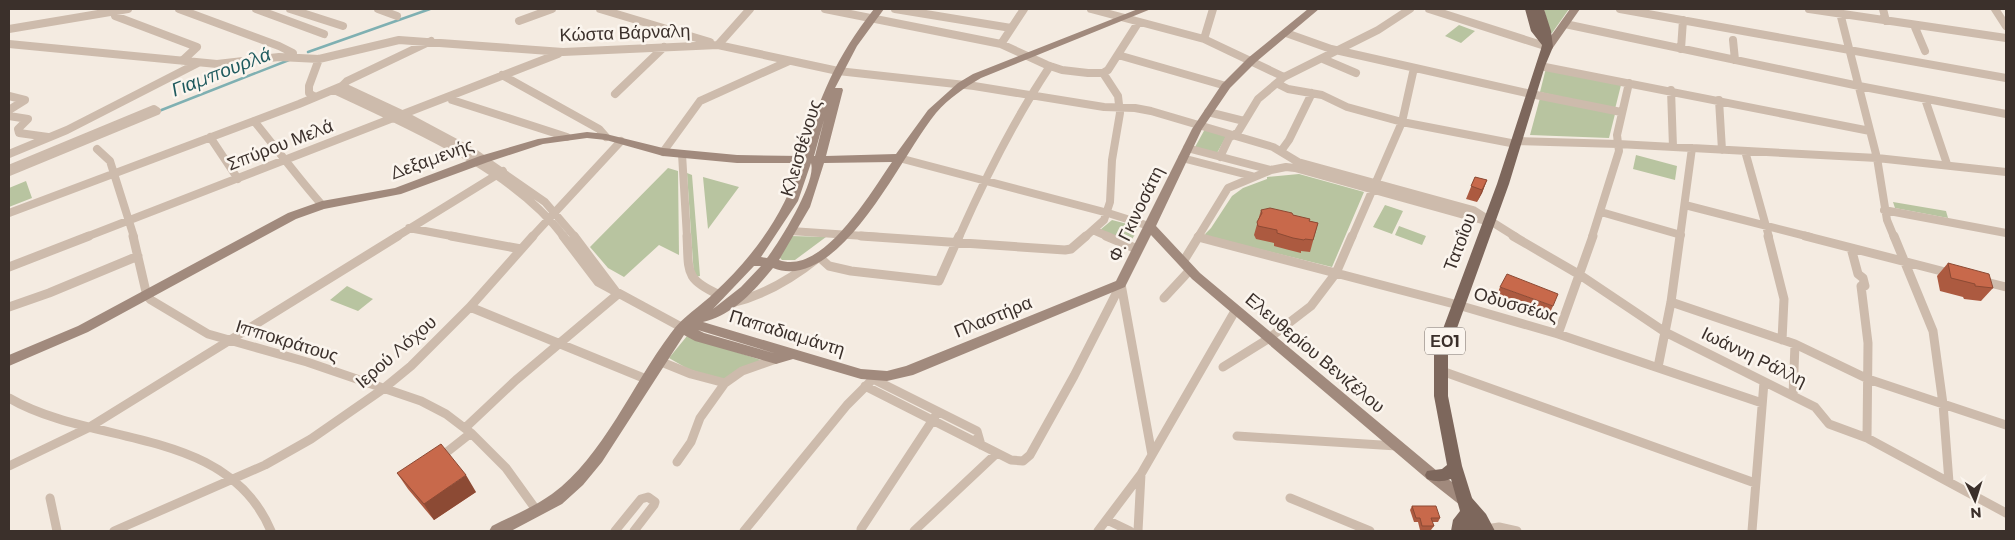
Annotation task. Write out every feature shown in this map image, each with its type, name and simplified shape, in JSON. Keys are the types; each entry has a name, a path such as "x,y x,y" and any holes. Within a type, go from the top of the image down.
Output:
{"main road":[{"name":"Κλεισθένους","path":"724,299 773,234 790,204 841,72 880,9"},
{"name":"Κλεισθένους","path":"874,20 886,9"},
{"path":"752,262 770,262 784,267 793,267 819,257 846,235 929,113 960,85 977,76 1146,9"},
{"name":"Φ. Γκινοσάτη","path":"1121,284 1185,153 1200,125 1226,86 1252,60 1314,9"},
{"path":"1530,9 1536,31 1548,47"},
{"path":"1539,9 1547,33 1548,47"},
{"name":"Τατοΐου","path":"1482,530 1467,507 1455,464 1440,392 1439,370 1441,353 1490,222 1540,66 1548,47 1575,9"},
{"name":"Κλεισθένους","path":"497,531 537,511 568,490 588,470 646,379 687,323 724,299 749,287 770,262 791,231 811,191 818,160 825,111"},
{"name":"Δεξαμενής","path":"9,361 67,336 148,296 292,216 322,205 397,191 480,160 542,142 566,137 606,137 662,152 737,159 900,158"},
{"name":"Ελευθερίου Βενιζέλου","path":"1148,226 1186,266 1235,311 1432,475 1467,507"},
{"name":"Πλαστήρα","path":"872,380 908,371 1121,284"},
{"name":"Παπαδιαμάντη","path":"687,323 861,374 872,380"},
{"name":"Παπαδιαμάντη","path":"687,323 700,337 776,359"},
{"path":"776,359 792,354"},
{"path":"1432,475 1446,476 1451,473 1455,464"},
{"path":"1459,531 1460,520 1467,507"}],"street":[{"path":"9,29 128,9"},
{"path":"179,9 279,46 293,53 292,57"},
{"path":"256,9 324,34"},
{"path":"290,9 343,26"},
{"path":"378,9 396,16"},
{"path":"518,21 552,9"},
{"path":"600,9 718,44 750,9"},
{"path":"825,9 1001,44 1018,49 1050,66 1081,72 1103,73 1108,70 1138,23"},
{"path":"895,9 1011,28"},
{"path":"1001,44 1024,9"},
{"path":"1091,9 1204,39 1284,76"},
{"path":"1204,39 1213,9"},
{"path":"1220,157 1258,99 1278,84 1284,76 1339,51 1397,19 1410,9"},
{"path":"1428,9 1548,47"},
{"path":"1620,9 2006,78"},
{"path":"1809,9 1840,12 1886,21 2006,38"},
{"path":"1883,9 1886,21"},
{"path":"1996,10 2006,14"},
{"path":"1996,10 2006,26"},
{"path":"114,12 115,16 197,47 182,62"},
{"path":"1840,12 1877,158 1884,210 1934,331 1949,482"},
{"path":"1681,49 1683,20"},
{"path":"1565,24 1859,86 2006,114"},
{"path":"1914,25 1925,51"},
{"path":"1286,33 1339,51 1621,112"},
{"name":"Κώστα Βάρναλη","path":"9,44 198,63 230,63 292,57 319,59 389,41 406,39 563,52 718,44 841,72 960,85 1119,108"},
{"path":"1732,40 1735,60"},
{"path":"9,213 315,98 338,88 348,80 432,41"},
{"path":"614,94 664,47"},
{"name":"Σπύρου Μελά","path":"9,267 563,52"},
{"path":"1118,55 1226,86"},
{"path":"315,98 309,93 309,86 319,59"},
{"path":"1323,59 1356,73"},
{"path":"662,152 700,101 790,61"},
{"path":"9,154 50,137 198,63"},
{"path":"682,154 691,278 698,285 724,299 746,300 793,276 819,257 829,266 850,271 939,281 984,181 1031,95 1050,66"},
{"path":"1540,66 1671,90 1870,131"},
{"path":"1223,367 1268,339 1310,306 1336,273 1402,122 1414,68"},
{"path":"791,231 1065,250 1077,245 1104,220 1108,212 1112,160 1120,113 1118,96 1103,73"},
{"path":"502,75 576,115 599,129 606,137"},
{"path":"1558,334 1601,212 1619,151 1617,135 1629,83"},
{"path":"1278,84 1288,89 1312,93 1347,107 1402,122 1516,142 1618,144 1877,158 1947,164 2006,172"},
{"name":"Παπαδιαμάντη","path":"338,88 402,114 480,160 529,200 553,216 598,282 618,294 687,323"},
{"name":"Παπαδιαμάντη","path":"338,88 393,118 480,160"},
{"path":"1671,90 1674,147"},
{"path":"1281,151 1289,140 1312,93"},
{"path":"9,96 25,100 9,110"},
{"path":"1926,99 1947,164"},
{"path":"452,100 566,137"},
{"path":"1720,100 1722,150"},
{"name":"Ιωάννη Ράλλη","path":"1119,108 1151,111 1233,135 1281,151 1297,165"},
{"path":"9,170 157,111 154,109"},
{"path":"1208,112 1244,121"},
{"path":"9,116 28,119 18,129 19,133 50,137"},
{"path":"254,121 286,160 300,181 322,205"},
{"path":"210,137 238,179"},
{"name":"Ιερού Λόχου","path":"114,531 264,465 311,438 383,389 411,366 470,307 621,141"},
{"path":"1658,367 1671,302 1692,148"},
{"path":"97,149 110,161 130,221 148,296"},
{"path":"1745,152 1783,290 1782,340"},
{"path":"1185,153 1252,176"},
{"name":"Ιωάννη Ράλλη","path":"1185,153 1220,157 1271,170 1297,165 1374,186 1490,222 1580,275 1666,332 1815,407 1829,424 1867,438 2006,513"},
{"path":"900,158 1108,212 1148,226"},
{"path":"1164,298 1186,266 1198,237 1228,188 1252,176 1271,170"},
{"path":"9,466 88,428 499,174"},
{"path":"1685,205 2006,287"},
{"path":"1884,210 2006,233"},
{"path":"1601,212 1680,235"},
{"path":"409,228 521,249"},
{"path":"1093,230 1137,249"},
{"name":"Οδυσσέως","path":"1198,237 1458,305 1558,334 1762,403"},
{"path":"1851,248 1858,274 1863,278 1865,286 1860,286 1865,310 1868,379 1867,438"},
{"path":"9,307 138,256"},
{"path":"1121,284 1152,455"},
{"name":"Φ. Γκινοσάτη","path":"1023,460 1030,455 1070,384 1121,284"},
{"path":"428,467 468,430 516,380 618,294"},
{"name":"Ιπποκράτους","path":"148,296 151,300 187,323 229,341 307,362 421,401 446,414 468,430 506,468 537,511"},
{"path":"1671,302 1795,344 1868,379 2006,425"},
{"path":"470,307 646,379"},
{"path":"1098,531 1141,474 1235,311"},
{"path":"1793,396 1795,344"},
{"path":"677,462 686,451 700,418 725,383 742,371 776,359"},
{"path":"659,361 695,376 725,383"},
{"path":"1439,370 1755,483"},
{"path":"744,531 846,405 872,380"},
{"name":"Παπαδιαμάντη","path":"872,380 981,445 1012,460 1023,460"},
{"path":"1752,531 1764,382"},
{"path":"9,398 29,408 88,428 168,446 198,456 242,488 258,508 271,531"},
{"path":"861,529 935,416"},
{"path":"1237,436 1397,446"},
{"path":"914,531 997,453"},
{"path":"1138,531 1142,497 1141,474"},
{"path":"50,498 53,506 53,521 57,531"},
{"path":"652,498 655,502 654,505 635,530 619,527 641,499 652,498"},
{"path":"1290,498 1370,531"},
{"path":"1107,520 1130,531"},
{"path":"1482,530 1499,527 1513,531"}],"green space":[{"path":"1544,9 1569,9 1552,33 1550,33"},
{"path":"1459,25 1475,31 1461,43 1445,36"},
{"path":"1546,68 1621,85 1615,109 1540,92"},
{"path":"1540,98 1615,114 1609,138 1530,135"},
{"path":"1205,129 1227,135 1217,153 1195,147"},
{"path":"1636,155 1677,166 1675,180 1633,169"},
{"path":"668,168 678,171 679,255 659,245 624,277 608,268 590,247"},
{"path":"687,173 692,175 700,276 694,277"},
{"path":"1299,174 1364,192 1332,267 1206,236 1205,234 1232,196 1243,188 1267,179 1267,177"},
{"path":"703,177 739,187 708,229"},
{"path":"26,181 32,198 9,207 9,188"},
{"path":"1893,202 1946,211 1948,218 1895,208"},
{"path":"1385,205 1403,211 1392,234 1373,227"},
{"path":"1112,220 1139,227 1130,243 1100,230"},
{"path":"1399,226 1426,236 1422,245 1395,235"},
{"path":"791,236 826,237 795,260 782,260 778,256"},
{"path":"347,286 373,299 358,311 330,300"},
{"path":"687,336 761,360 724,380 688,369 669,358"}],"building":[{"path":"1475,177 1487,180 1482,190 1471,186"},
{"path":"1270,208 1292,213 1293,215 1318,223 1313,240 1293,238 1277,233 1277,230 1258,226 1257,222 1262,213 1261,210"},
{"path":"1948,263 1989,274 1993,288 1975,286 1975,284 1951,278"},
{"path":"1507,274 1558,294 1553,306 1500,287"},
{"path":"441,444 466,475 424,504 397,473"},
{"path":"1412,506 1436,506 1440,518 1431,518 1434,526 1422,526 1420,518 1416,518"}],"waterway":[{"name":"Γιαμπουρλά","path":"308,52 430,9"},
{"name":"Γιαμπουρλά","path":"159,111 289,60"}]}
